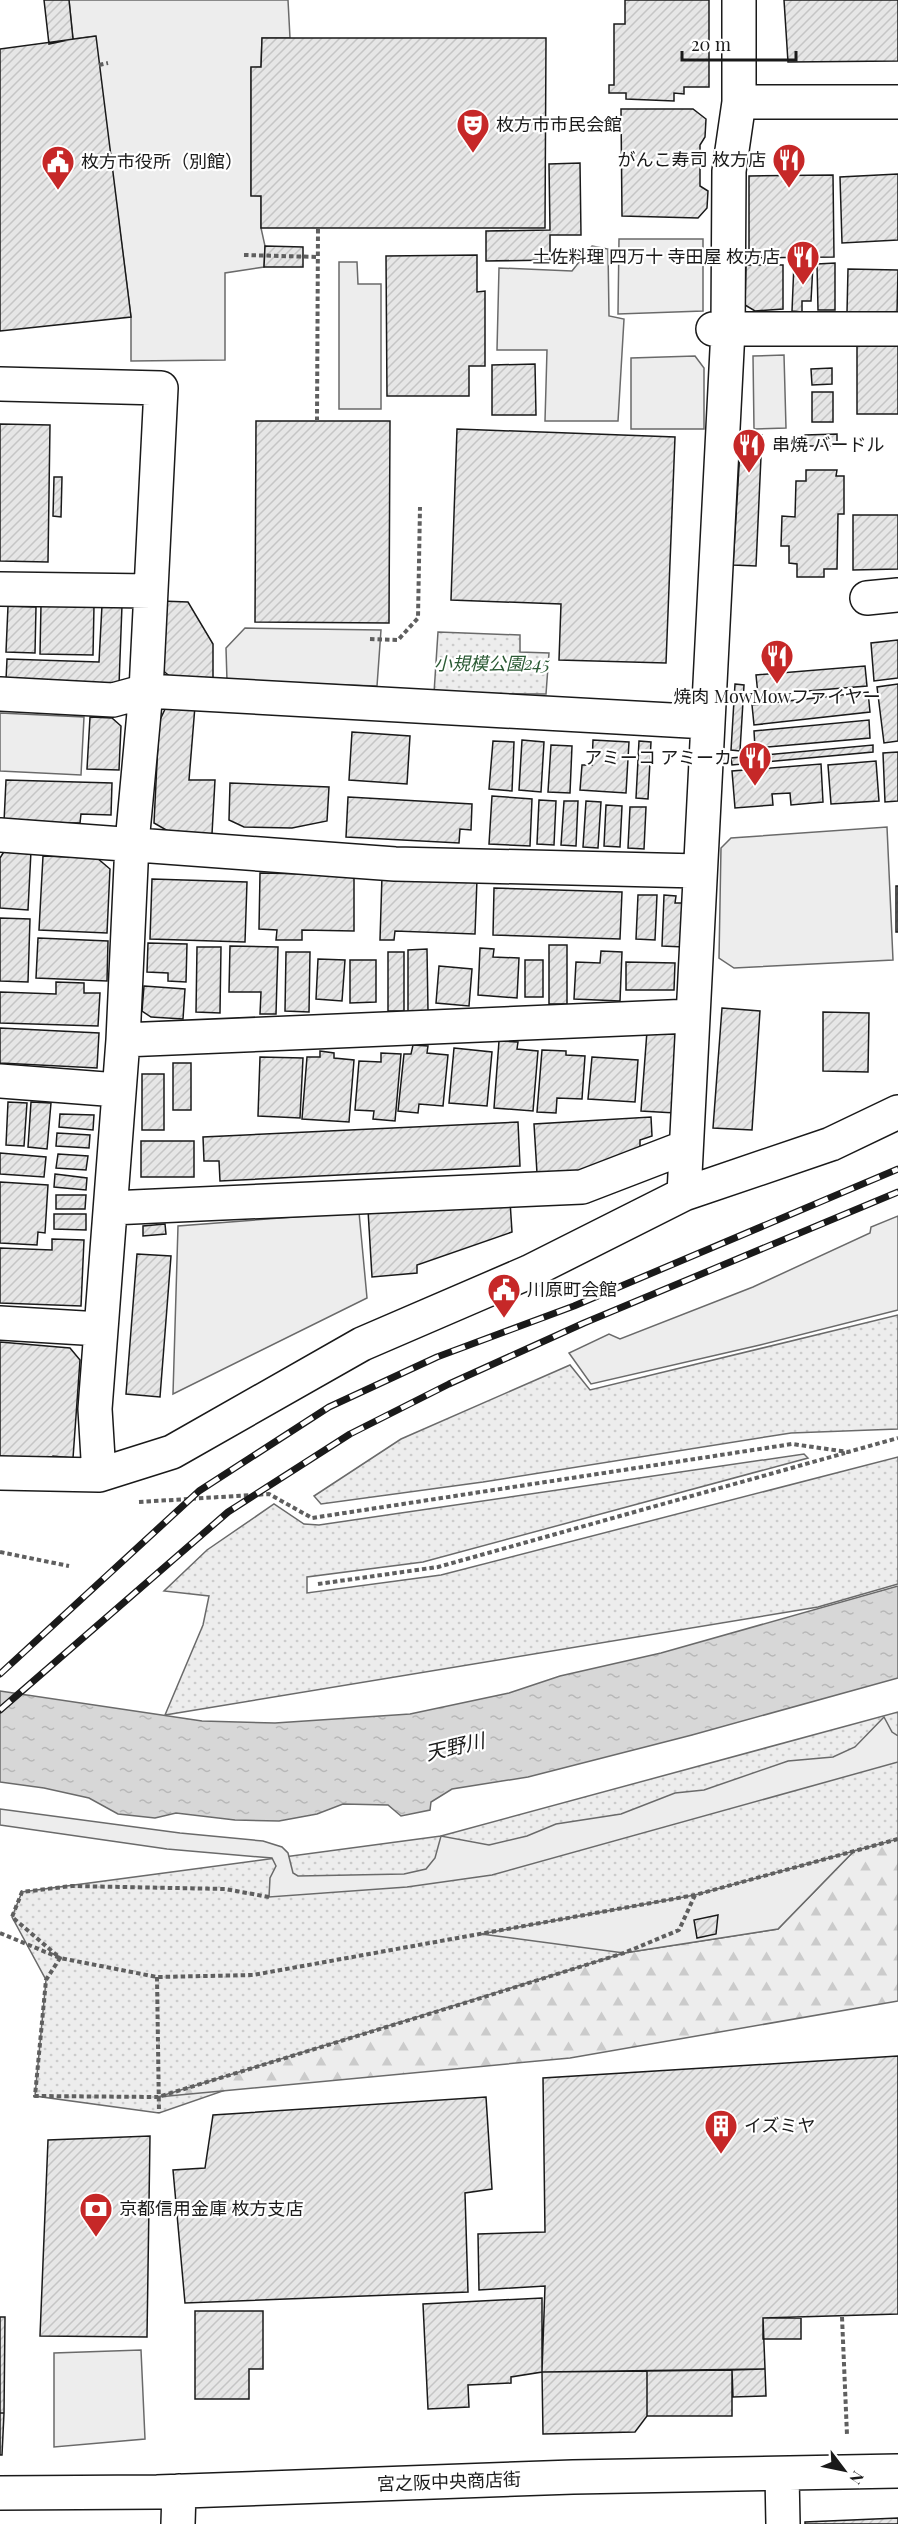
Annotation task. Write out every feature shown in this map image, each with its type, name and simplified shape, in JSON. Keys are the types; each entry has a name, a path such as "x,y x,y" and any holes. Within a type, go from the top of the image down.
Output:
{"street":[{"path":"684,1194 707,722 720,330 729,171 739,102 739,0"},
{"path":"739,102 898,102"},
{"path":"720,330 898,329"},
{"path":"0,384 161,374 147,691 132,843 123,1040 94,1409 99,1475"},
{"path":"0,589 151,591"},
{"path":"0,694 113,700 147,691 707,722"},
{"path":"0,835 395,864 699,871"},
{"path":"123,1040 692,1016"},
{"path":"0,1081 118,1090"},
{"path":"0,1473 99,1475 172,1452 362,1344 529,1272 684,1194 831,1144 898,1112"},
{"path":"111,1209 582,1187 686,1147"},
{"path":"0,1323 100,1329"},
{"name":"宮之阪中央商店街","path":"0,2493 179,2491 573,2477 898,2471"},
{"path":"782,2474 783,2524"},
{"path":"178,2524 179,2491"}],"path":[{"path":"99,65 108,63"},
{"path":"317,421 318,228"},
{"path":"244,255 318,257"},
{"path":"370,639 398,640 417,618 420,507"},
{"path":"318,1584 438,1567 898,1438"},
{"path":"136,1502 269,1494 312,1518 792,1444 848,1452"},
{"path":"0,1552 69,1566"},
{"path":"0,1933 60,1958 156,1977 253,1975 695,1895 898,1839"},
{"path":"60,1958 12,1917 22,1892 72,1886 225,1889 269,1897"},
{"path":"60,1958 46,1980 35,2096 158,2097 624,1953 679,1930 695,1895"},
{"path":"156,1977 159,2113"},
{"path":"842,2317 848,2436"}],"green space":[{"name":"小規模公園245","path":"438,632 520,635 520,652 549,653 546,694 434,693"},
{"path":"898,1315 898,1429 791,1433 483,1482 321,1504 314,1496 401,1439 570,1365 590,1390"},
{"path":"804,1454 808,1458 423,1562 307,1577 307,1593 441,1575 898,1457 898,1584 818,1607 165,1715 203,1625 209,1596 164,1591 207,1550 274,1504 304,1524 319,1525"},
{"path":"898,1712 898,1881 778,1929 623,1953 159,2113 35,2096 46,1980 12,1917 22,1892 441,1836"},
{"path":"898,1839 898,2001 570,2058 158,2097 624,1953 778,1929 854,1851"}],"shaded area":[{"path":"69,0 288,0 290,38 262,38 261,67 251,68 251,195 261,196 261,228 265,246 264,267 225,273 225,360 131,361 131,317 95,36 73,39"},
{"path":"619,239 703,239 703,311 618,314"},
{"path":"592,246 608,249 609,316 624,319 618,421 545,421 547,350 497,350 499,268 572,271"},
{"path":"339,262 357,262 358,284 381,284 381,409 339,409"},
{"path":"784,355 786,428 754,429 753,356"},
{"path":"695,356 704,368 704,429 631,429 631,358"},
{"path":"245,628 381,630 377,686 227,681 226,648"},
{"path":"0,713 84,717 81,775 0,771"},
{"path":"887,827 893,960 734,968 719,958 721,848 731,838"},
{"path":"359,1212 367,1298 173,1394 178,1226"},
{"path":"898,1216 898,1310 591,1384 569,1353 609,1334 620,1339 753,1287 870,1233 871,1227"},
{"path":"884,1717 892,1732 898,1736 898,1762 492,1875 407,1887 269,1897 270,1878 276,1866 272,1858 167,1849 0,1825 0,1809 180,1833 263,1841 282,1847 288,1853 293,1873 298,1876 404,1874 426,1869 435,1858 441,1836 489,1845 527,1836 556,1824 621,1814 675,1793 704,1790 788,1761 833,1757 855,1747"},
{"path":"854,1851 778,1929 624,1953 481,1934 695,1895"},
{"path":"141,2350 145,2439 54,2447 54,2353"}],"water":[{"name":"天野川","path":"898,1586 898,1678 692,1735 528,1777 452,1789 431,1802 430,1810 401,1816 388,1805 343,1804 317,1814 279,1821 235,1820 176,1813 155,1818 118,1814 89,1798 44,1788 0,1782 0,1691 202,1721 275,1723 410,1714 509,1693 560,1676 661,1653"}],"building":[{"path":"44,0 69,0 73,39 49,44"},
{"path":"625,0 709,0 709,87 684,87 684,94 674,93 674,101 626,99 626,93 609,93 609,85 614,85 614,24 625,24"},
{"path":"784,0 898,0 898,61 788,62"},
{"name":"枚方市役所（別館）","path":"96,36 131,317 0,331 0,49"},
{"path":"262,38 546,38 545,228 261,228 261,196 251,196 251,67 261,67"},
{"path":"621,109 693,109 706,119 705,137 700,145 700,186 708,191 707,208 698,218 622,216"},
{"path":"580,163 581,235 550,235 550,260 486,261 486,231 550,230 549,164"},
{"path":"898,174 898,240 842,243 840,177"},
{"path":"833,175 834,257 749,258 749,176"},
{"path":"265,246 303,247 303,267 264,267"},
{"path":"477,255 477,292 485,291 485,366 469,366 469,396 387,396 386,256"},
{"path":"794,263 813,264 811,301 802,301 802,312 792,311"},
{"path":"835,263 835,310 818,310 817,264"},
{"path":"746,265 783,265 783,309 755,311 745,305"},
{"path":"848,269 898,270 897,314 847,313"},
{"path":"857,344 898,344 898,414 857,414"},
{"path":"535,364 536,415 492,415 492,365"},
{"path":"832,368 832,384 812,385 811,369"},
{"path":"812,392 833,392 833,422 812,422"},
{"path":"256,421 390,421 389,623 255,622"},
{"path":"0,424 50,425 48,562 0,561"},
{"path":"457,429 675,437 666,663 559,660 561,604 451,600"},
{"path":"741,434 762,435 756,566 733,565"},
{"path":"837,434 837,446 806,446 805,435"},
{"path":"806,470 837,470 836,476 844,476 844,514 838,514 837,569 824,569 824,577 797,577 797,564 789,563 789,546 781,546 782,516 795,517 796,481 806,481"},
{"path":"54,477 62,477 61,517 53,516"},
{"path":"853,515 898,515 898,569 853,570"},
{"path":"161,601 188,602 213,644 213,684 178,683 161,669"},
{"path":"41,605 94,606 93,655 40,654"},
{"path":"102,605 122,605 119,685 6,680 7,659 99,662"},
{"path":"8,606 36,607 35,653 6,652"},
{"path":"898,640 898,678 874,681 871,643"},
{"path":"865,666 867,686 758,695 756,675"},
{"path":"735,684 744,685 740,751 731,750"},
{"path":"898,684 898,741 884,743 877,687"},
{"path":"868,692 870,712 754,725 752,705"},
{"path":"167,705 195,706 189,780 215,780 212,834 168,831 154,823 159,722"},
{"path":"90,717 112,718 121,726 119,770 87,769"},
{"path":"869,720 870,738 755,748 754,731"},
{"path":"352,732 410,736 407,784 349,780"},
{"path":"522,740 544,742 541,792 519,790"},
{"path":"593,740 629,742 626,793 580,790 582,765 592,765"},
{"path":"493,741 514,742 512,791 489,789"},
{"path":"639,741 651,742 648,799 636,798"},
{"path":"551,745 572,746 570,793 548,792"},
{"path":"873,745 873,752 732,765 731,758"},
{"path":"898,752 898,801 885,802 883,753"},
{"path":"876,761 879,801 831,804 828,765"},
{"path":"821,764 823,802 791,805 790,793 772,794 773,805 735,808 732,771"},
{"path":"6,780 112,783 111,815 81,814 80,823 4,822"},
{"path":"230,783 329,787 327,821 292,828 244,827 229,820"},
{"path":"492,796 532,799 530,846 489,844"},
{"path":"348,797 472,804 471,830 460,829 459,843 346,837"},
{"path":"539,800 556,801 554,845 537,844"},
{"path":"564,801 578,801 576,846 561,845"},
{"path":"586,801 601,802 598,848 583,847"},
{"path":"606,805 622,806 620,847 604,846"},
{"path":"630,807 646,807 644,849 628,848"},
{"path":"5,850 31,851 28,910 0,908 0,858"},
{"path":"43,856 97,858 110,869 107,933 39,930"},
{"path":"260,873 354,875 354,931 302,930 302,940 276,940 277,930 259,929"},
{"path":"382,876 477,879 475,934 395,931 394,940 380,940"},
{"path":"152,879 247,882 245,942 150,939"},
{"path":"896,886 898,886 898,932 896,932"},
{"path":"494,888 622,892 620,939 493,935"},
{"path":"638,895 657,895 655,940 636,939"},
{"path":"664,895 676,896 675,903 687,903 684,947 662,946"},
{"path":"0,918 30,919 28,982 0,981"},
{"path":"38,938 108,941 107,981 36,978"},
{"path":"148,943 187,944 186,982 168,981 168,973 147,972"},
{"path":"549,945 567,945 567,1004 549,1004"},
{"path":"230,946 278,947 276,1014 260,1014 261,992 229,992"},
{"path":"197,947 221,947 220,1013 196,1012"},
{"path":"480,948 494,949 493,957 519,958 517,998 478,995"},
{"path":"427,949 428,1011 408,1011 408,950"},
{"path":"601,951 622,952 620,1001 574,999 576,962 600,963"},
{"path":"286,952 310,952 309,1012 285,1011"},
{"path":"388,952 404,952 404,1011 388,1011"},
{"path":"318,959 345,960 342,1001 316,999"},
{"path":"350,960 376,960 376,1002 350,1003"},
{"path":"525,960 543,960 543,997 525,997"},
{"path":"626,962 675,963 674,990 626,990"},
{"path":"439,966 472,969 469,1006 436,1003"},
{"path":"56,982 84,983 84,993 100,993 98,1026 0,1023 0,992 56,994"},
{"path":"144,986 185,989 183,1019 151,1017 142,1011"},
{"path":"722,1008 760,1011 752,1130 713,1128"},
{"path":"823,1012 869,1013 868,1072 823,1071"},
{"path":"0,1028 99,1033 97,1068 0,1063"},
{"path":"673,1030 681,1041 675,1113 641,1111 647,1031"},
{"path":"499,1041 518,1042 517,1049 538,1051 533,1111 494,1108"},
{"path":"413,1045 428,1046 427,1053 448,1055 443,1106 419,1104 418,1113 398,1111 404,1054 411,1054"},
{"path":"454,1048 492,1052 487,1106 449,1103"},
{"path":"542,1050 566,1051 566,1055 585,1056 582,1099 557,1098 556,1113 537,1112"},
{"path":"320,1051 334,1053 334,1058 354,1060 349,1122 302,1119 307,1057 320,1057"},
{"path":"381,1053 401,1054 395,1121 373,1119 374,1111 355,1110 359,1061 381,1062"},
{"path":"260,1057 303,1058 300,1118 258,1116"},
{"path":"592,1057 638,1060 635,1102 588,1099"},
{"path":"173,1063 191,1063 191,1110 173,1110"},
{"path":"142,1074 164,1074 164,1130 142,1130"},
{"path":"8,1102 27,1103 24,1146 6,1145"},
{"path":"31,1102 51,1103 47,1149 28,1147"},
{"path":"60,1114 94,1115 93,1130 59,1127"},
{"path":"651,1117 652,1136 640,1140 640,1149 584,1171 537,1173 534,1124"},
{"path":"518,1122 520,1166 220,1181 219,1161 204,1161 203,1137"},
{"path":"57,1133 90,1135 89,1148 56,1146"},
{"path":"141,1141 194,1141 194,1177 141,1177"},
{"path":"0,1153 46,1157 44,1177 0,1174"},
{"path":"58,1154 88,1156 86,1170 56,1168"},
{"path":"55,1174 87,1178 86,1190 54,1187"},
{"path":"0,1182 48,1185 45,1233 38,1232 37,1245 0,1243"},
{"path":"56,1195 86,1195 85,1209 56,1209"},
{"path":"510,1201 512,1232 417,1265 417,1273 372,1277 368,1210"},
{"path":"54,1214 86,1214 86,1230 54,1229"},
{"path":"165,1224 166,1234 143,1236 143,1226"},
{"path":"52,1239 84,1240 81,1306 0,1303 0,1248 52,1250"},
{"path":"137,1254 171,1256 160,1397 126,1394"},
{"path":"0,1342 70,1348 80,1360 73,1458 53,1456 52,1465 0,1465"},
{"path":"718,1915 716,1934 697,1938 694,1920"},
{"name":"イズミヤ","path":"898,2056 898,2314 763,2318 765,2369 542,2372 545,2286 479,2290 478,2234 545,2232 543,2078"},
{"path":"486,2097 492,2189 465,2193 468,2292 185,2303 173,2170 205,2168 213,2115"},
{"name":"京都信用金庫 枚方支店","path":"150,2136 147,2337 40,2336 48,2140"},
{"path":"542,2298 542,2372 511,2377 511,2383 468,2385 469,2407 428,2409 423,2304"},
{"path":"195,2311 263,2311 263,2369 249,2369 249,2399 195,2399"},
{"path":"0,2317 5,2317 4,2413 0,2413"},
{"path":"763,2318 801,2318 801,2339 763,2339"},
{"path":"765,2369 766,2396 733,2397 732,2370"},
{"path":"732,2370 732,2416 647,2416 647,2371"},
{"path":"647,2371 647,2416 635,2432 543,2434 542,2372"},
{"path":"0,2413 4,2413 2,2455 0,2455"},
{"path":"898,2518 898,2524 805,2524 805,2522"}],"railway":[{"path":"0,1674 199,1491 329,1407 437,1357 574,1306 898,1169"},
{"path":"0,1710 228,1512 350,1434 449,1384 584,1323 898,1192"}],"place":[{"name":"枚方市市民会館","path":"473,154"},
{"name":"がんこ寿司 枚方店","path":"789,189"},
{"name":"枚方市役所（別館）","path":"58,191"},
{"name":"土佐料理 四万十 寺田屋 枚方店","path":"803,286"},
{"name":"串焼 バードル","path":"749,474"},
{"name":"焼肉 MowMowファイヤー","path":"777,685"},
{"name":"アミーコ アミーカ","path":"755,787"},
{"name":"川原町会館","path":"504,1319"},
{"name":"イズミヤ","path":"721,2155"},
{"name":"京都信用金庫 枚方支店","path":"96,2238"}]}
